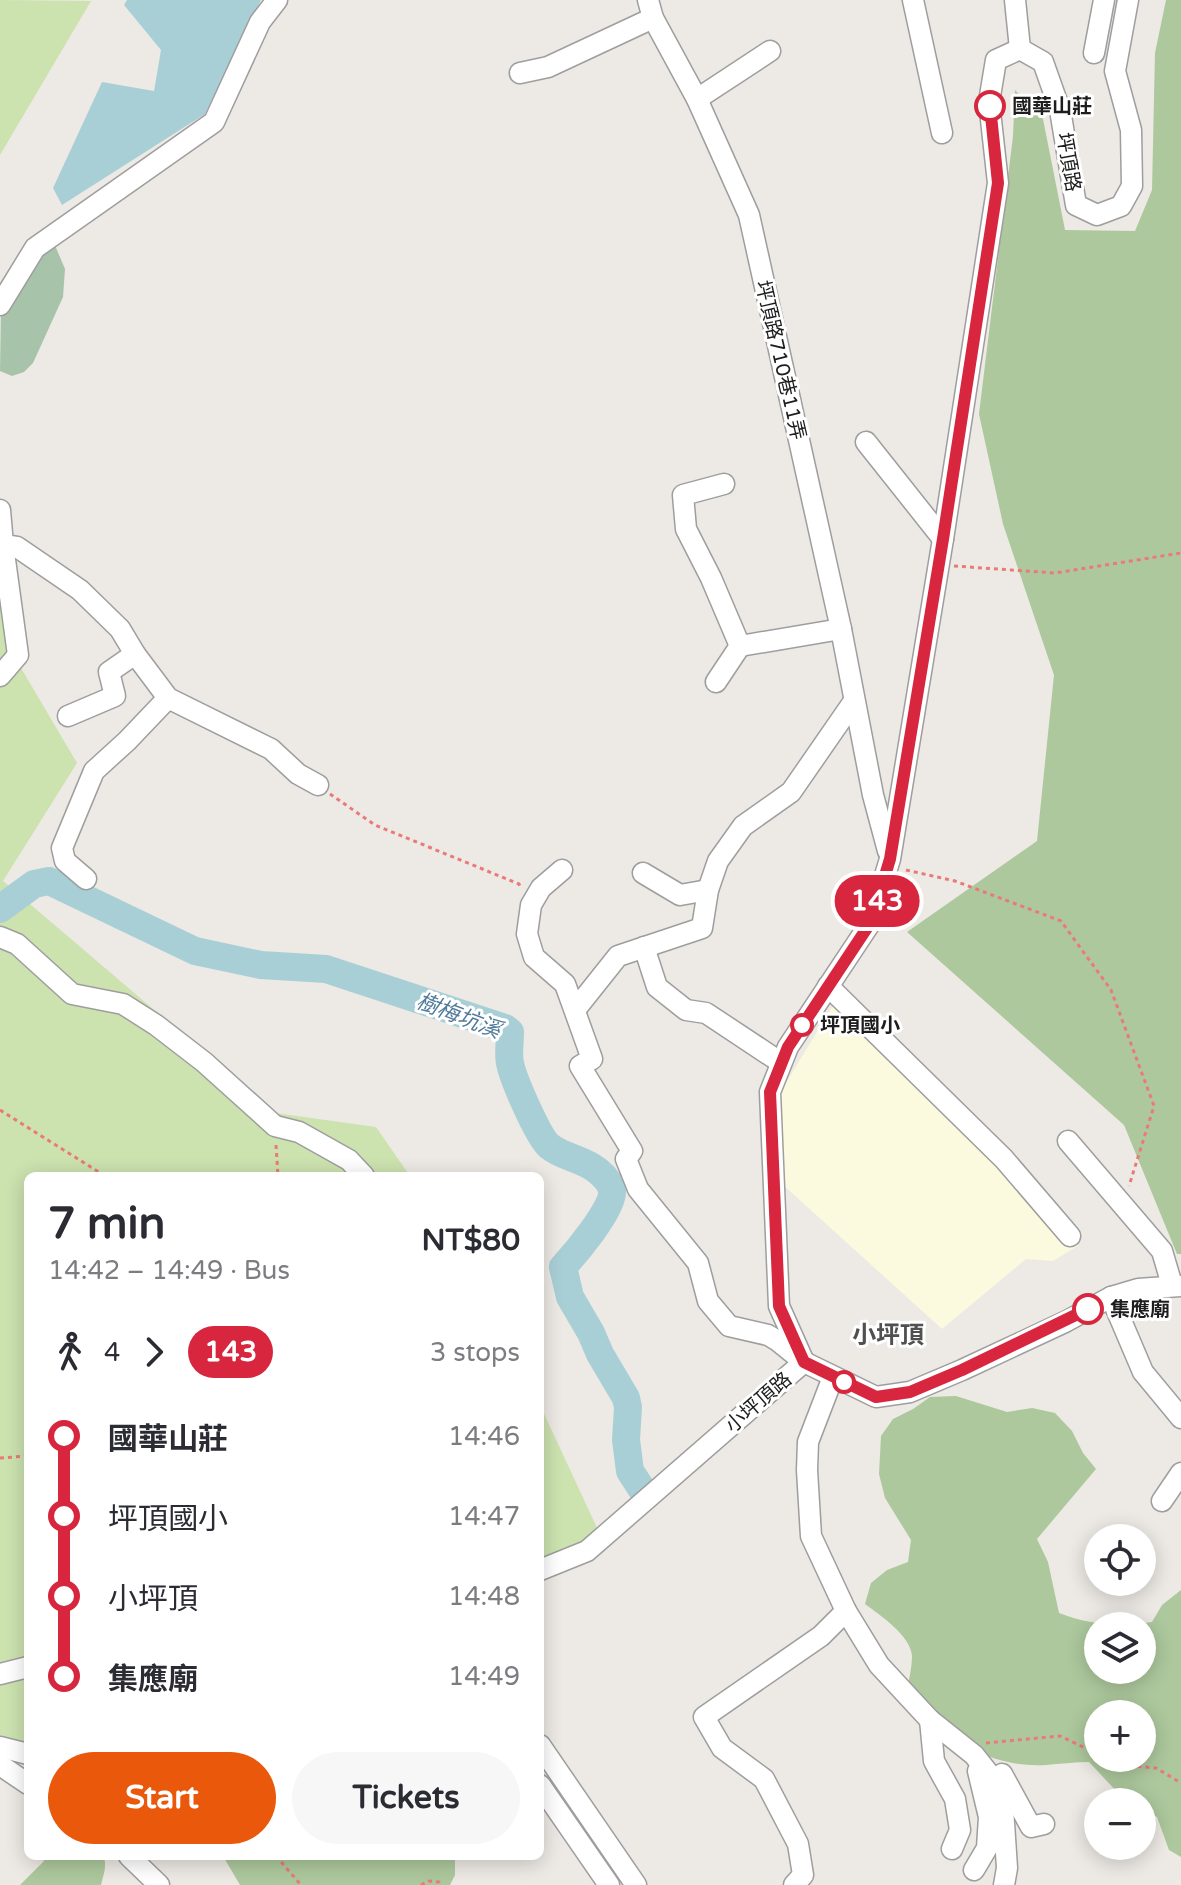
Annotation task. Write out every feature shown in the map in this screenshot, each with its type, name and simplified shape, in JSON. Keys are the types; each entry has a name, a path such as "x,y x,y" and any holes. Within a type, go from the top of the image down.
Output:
{"street":[{"path":"0,305 35,248 214,122 260,22 277,0"},
{"path":"913,0 942,133"},
{"path":"804,1362 779,1306 770,1092 788,1047 871,922 889,862 998,183 989,102 996,60 1020,49 1015,0"},
{"path":"1094,53 1104,0"},
{"name":"坪頂路","path":"1020,49 1043,62 1060,110 1076,205 1097,215 1121,206 1132,186 1131,130 1115,71 1128,0"},
{"name":"坪頂路710巷11弄","path":"520,73 548,67 650,9 697,99 749,215 889,862"},
{"path":"697,99 770,51"},
{"path":"866,442 943,539"},
{"path":"724,484 683,495 686,529 740,646"},
{"path":"0,510 18,655 0,676"},
{"path":"3,545 17,547 80,590 120,629 168,698 271,749 298,774 318,785"},
{"path":"716,682 740,646 841,629"},
{"path":"68,716 115,696 109,672 135,654"},
{"path":"86,879 65,861 62,848 94,771 168,698"},
{"path":"575,1010 618,956 702,928 708,890 718,861 743,826 791,792 854,701"},
{"path":"873,795 899,808"},
{"path":"562,870 541,888 531,905 527,934 534,957 565,984 592,1059 580,1066 632,1151 626,1159 638,1189 698,1263 708,1301 729,1326 768,1335 804,1362"},
{"path":"643,873 680,895 708,890"},
{"path":"0,937 17,944 72,994 123,1004 156,1025 204,1062 275,1126 299,1132 349,1160 360,1172"},
{"path":"644,947 657,987 686,1010 706,1013 780,1062"},
{"path":"828,986 1004,1159 1070,1236"},
{"path":"1068,1141 1162,1251 1177,1286"},
{"name":"小坪頂路","path":"544,1568 587,1551 804,1362 876,1397 910,1392 1065,1322 1111,1297 1138,1289 1177,1286"},
{"path":"1111,1297 1143,1372 1181,1418"},
{"path":"833,1377 808,1442 807,1470 811,1536 846,1611 879,1665 930,1720 951,1735 991,1755 1031,1827 1044,1824"},
{"path":"1162,1501 1181,1473"},
{"path":"794,1885 803,1875 798,1844 764,1779 722,1748 704,1717 821,1636 846,1611"},
{"path":"0,1674 24,1668"},
{"path":"930,1720 934,1761 955,1799 960,1830 952,1849"},
{"path":"0,1747 24,1753"},
{"path":"974,1870 987,1848 989,1817 976,1749"},
{"path":"976,1749 993,1779 1003,1808 1007,1868 1004,1885"},
{"path":"544,1751 636,1885"},
{"path":"0,1765 24,1781"},
{"path":"544,1791 609,1885"},
{"path":"133,1860 159,1885"}],"path":[{"path":"939,565 1055,573 1181,553"},
{"path":"318,785 375,825 519,884 531,905"},
{"path":"889,862 955,881 1061,921 1111,990 1154,1106 1123,1205"},
{"path":"0,1110 99,1172"},
{"path":"275,1126 278,1172"},
{"path":"0,1458 24,1456"},
{"path":"976,1749 1060,1736 1084,1747"},
{"path":"1156,1768 1181,1783"},
{"path":"279,1860 301,1885"},
{"path":"421,1885 429,1881 441,1885"}],"shaded area":[{"name":"坪頂國小","path":"838,997 1079,1245 1053,1261 1026,1259 942,1329 782,1184 781,1091"}],"green space":[{"path":"0,0 91,1 0,155"},
{"path":"1166,0 1181,0 1181,1254 1177,1254 1124,1125 907,932 1037,841 1054,675 1003,524 979,414 1013,136 1015,90 1043,119 1065,230 1135,231 1152,190 1155,53"},
{"path":"54,243 65,269 63,297 33,363 24,372 12,376 0,371 1,310 29,263"},
{"path":"0,566 11,651 77,763 3,881 275,1113 376,1127 407,1172 24,1172 24,1746 0,1740"},
{"path":"956,1396 1007,1412 1032,1408 1055,1413 1072,1431 1083,1453 1096,1469 1037,1539 1048,1562 1059,1613 1084,1620 1084,1684 1156,1684 1156,1615 1162,1605 1181,1590 1181,1857 1169,1850 1156,1817 1156,1788 1113,1788 1098,1772 1156,1772 1156,1700 1084,1700 1084,1762 1035,1765 1013,1763 971,1748 944,1717 906,1696 912,1661 910,1648 894,1627 865,1604 871,1583 887,1570 908,1562 911,1540 885,1498 879,1474 881,1436 893,1419 930,1397"},
{"path":"544,1414 598,1530 544,1566"},
{"path":"104,1860 101,1885 20,1885 44,1861"},
{"path":"225,1860 455,1860 455,1875 450,1885 240,1885"}],"water":[{"path":"127,0 261,0 205,114 62,205 53,188 102,82 154,91 161,50 124,5"}],"waterway":[{"name":"樹梅坑溪","path":"0,909 34,884 49,881 195,951 261,965 326,969 510,1032 512,1071 526,1107 544,1140 554,1150 592,1167 605,1177 612,1191 601,1219 563,1267 570,1297 626,1398 630,1471 643,1491"}],"bus line":[{"name":"143","path":"990,106 998,183 890,859 871,922 788,1047 770,1092 779,1306 804,1362 876,1397 910,1392 1088,1309"}],"place":[{"name":"國華山莊","path":"990,106"},
{"name":"坪頂國小","path":"802,1025"},
{"name":"集應廟","path":"1088,1309"}],"district":[{"name":"小坪頂","path":"888,1335"}]}
